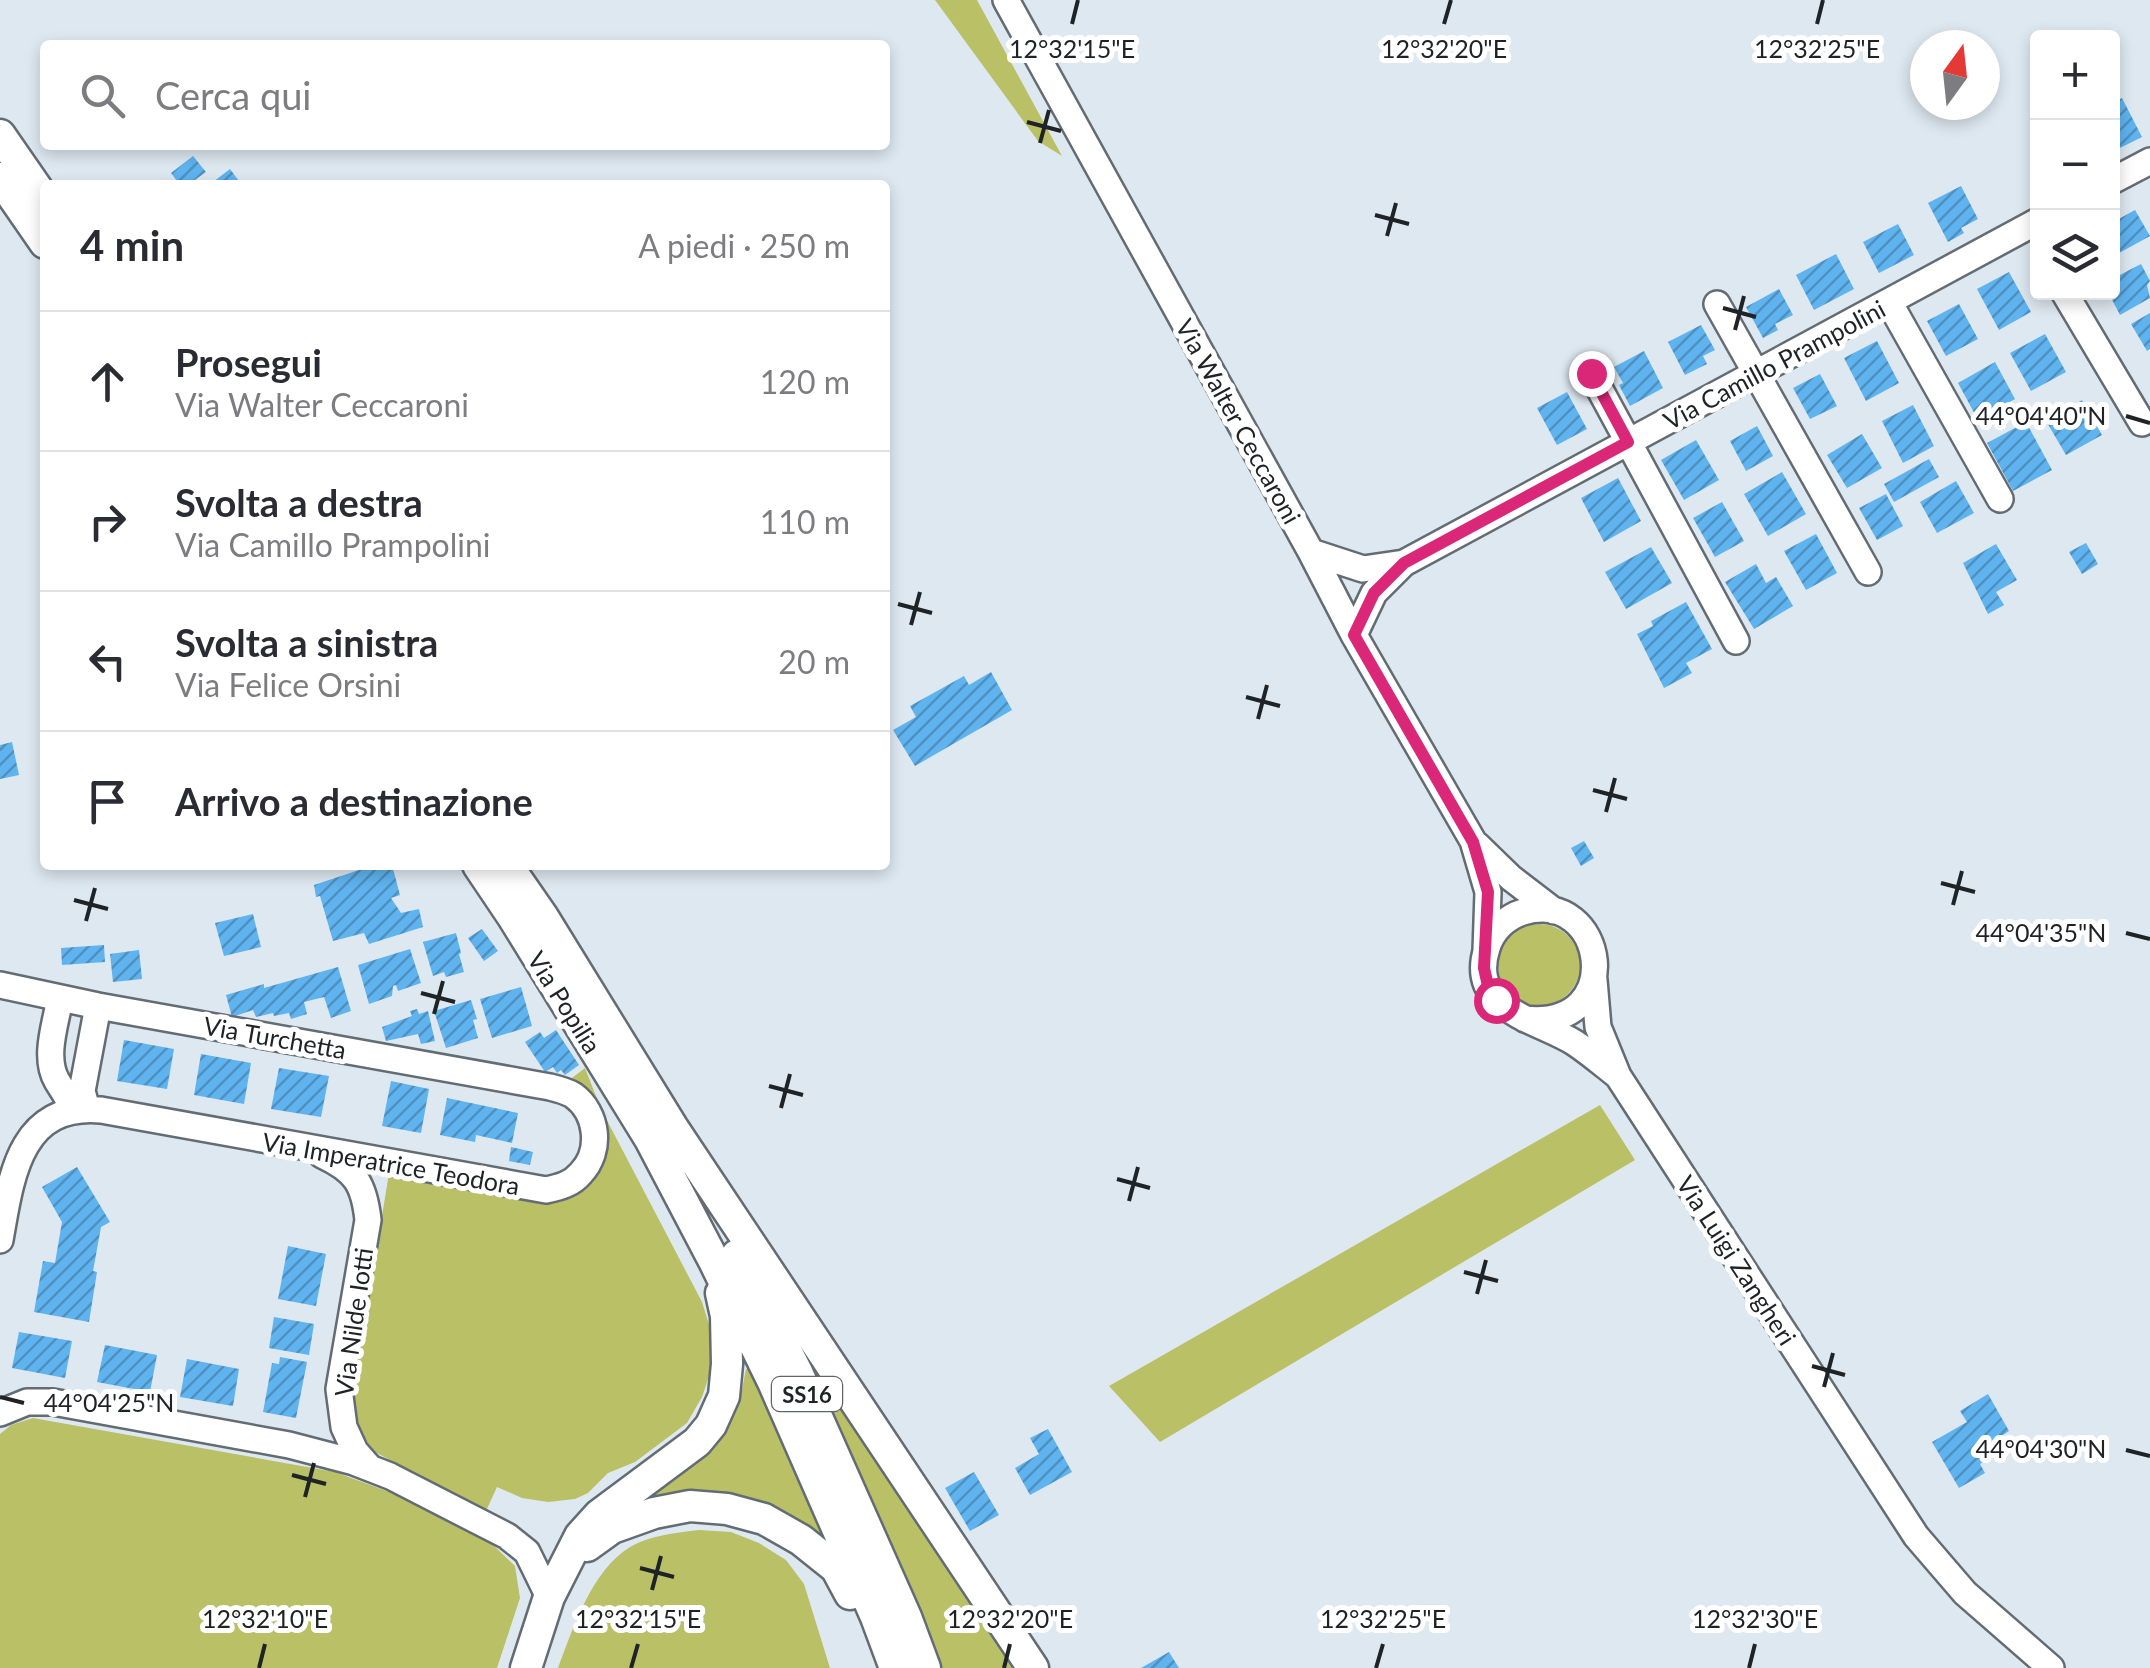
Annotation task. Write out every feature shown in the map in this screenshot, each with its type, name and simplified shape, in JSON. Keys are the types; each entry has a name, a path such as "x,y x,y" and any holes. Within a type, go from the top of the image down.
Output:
{"main road":[{"path":"0,135 40,193"},
{"path":"0,178 40,236"},
{"name":"Via Popilia","path":"481,870 661,1134"},
{"name":"Via Popilia","path":"511,870 543,916 661,1134"},
{"path":"661,1134 1032,1668"},
{"name":"SS16","path":"661,1134 714,1261 781,1400 876,1617 894,1668"},
{"name":"SS16","path":"661,1134 797,1372 906,1617 924,1668"},
{"path":"526,1668 550,1597 580,1536 599,1515 697,1442 711,1425 724,1396 727,1364 726,1316 714,1261"},
{"path":"569,1560 612,1528 654,1513 690,1506 727,1509 764,1519 801,1540 836,1568 884,1668"}],"street":[{"name":"Via Walter Ceccaroni","path":"1006,0 1354,635 1473,842 1488,892 1484,968 1488,986 1496,1000 1526,1020"},
{"path":"2120,177 2150,161"},
{"name":"Via Camillo Prampolini","path":"1354,635 1374,593 1404,563 1889,302 2030,234"},
{"path":"2069,300 2142,423"},
{"path":"1889,302 2000,498"},
{"path":"1717,304 1868,572"},
{"path":"1591,373 1736,641"},
{"name":"Via Camillo Prampolini","path":"1311,552 1363,569 1404,563"},
{"name":"Via Walter Ceccaroni","path":"1473,842 1554,912 1570,918 1583,930 1596,962 1594,980"},
{"path":"1486,951 1504,922 1520,913 1554,912"},
{"path":"1526,1020 1560,1018 1587,996 1594,980"},
{"name":"Via Luigi Zangheri","path":"1594,980 1598,1027 1618,1076 1916,1536 1965,1593 2051,1668"},
{"name":"Via Turchetta","path":"0,985 550,1087"},
{"path":"60,998 50,1060 56,1080 80,1110"},
{"path":"80,1110 98,1006"},
{"name":"Via Luigi Zangheri","path":"1526,1020 1574,1042 1618,1076"},
{"name":"Via Imperatrice Teodora","path":"80,1110 546,1190 565,1186 580,1175 590,1162 595,1141 594,1125 585,1108 571,1094 550,1087"},
{"path":"0,1240 19,1154 46,1122 80,1110"},
{"name":"Via Nilde Iotti","path":"309,1148 340,1163 365,1195 368,1220 339,1389 344,1427 355,1452 370,1468"},
{"path":"0,1413 27,1402 53,1402 289,1445 354,1462 390,1476 507,1536 527,1552 550,1597"}],"green space":[{"path":"935,0 977,0 1062,156 1038,141"},
{"path":"1539,924 1555,927 1568,936 1577,949 1577,981 1568,994 1555,1003 1539,1006 1523,1003 1510,994 1501,981 1498,965 1501,949 1510,936 1523,927"},
{"path":"585,1068 601,1109 702,1302 712,1334 714,1361 702,1397 687,1423 635,1462 608,1473 588,1493 548,1502 522,1498 497,1487 486,1511 377,1453 355,1416 352,1401 389,1173 535,1198 601,1159 568,1081"},
{"path":"1600,1105 1635,1160 1160,1442 1109,1386"},
{"path":"746,1369 750,1369 827,1540 822,1542 770,1507 738,1496 689,1496 639,1504 636,1499 694,1462 719,1439 737,1409"},
{"path":"828,1384 1019,1668 935,1668 823,1387"},
{"path":"33,1418 335,1472 400,1496 490,1542 515,1566 520,1598 497,1668 0,1668 0,1434 11,1425"},
{"path":"699,1530 731,1532 786,1560 804,1584 830,1668 558,1668 585,1601 617,1557 646,1540"}],"building":[{"path":"2120,99 2142,137 2120,148 2120,120"},
{"path":"193,156 206,172 195,180 176,180 171,173"},
{"path":"230,169 238,180 216,180"},
{"path":"1961,186 1978,219 1961,228 1964,233 1948,242 1928,203"},
{"path":"2135,210 2150,236 2120,253 2120,218"},
{"path":"1898,224 1914,255 1879,273 1863,242"},
{"path":"1836,254 1854,289 1814,310 1796,275"},
{"path":"2141,264 2150,281 2150,298 2120,315 2112,300 2120,300 2120,275"},
{"path":"2009,272 2031,312 1999,330 1977,289"},
{"path":"1779,289 1793,315 1775,324 1778,330 1763,338 1746,307"},
{"path":"1959,304 1978,339 1946,356 1927,321"},
{"path":"2150,313 2150,349 2147,351 2131,324"},
{"path":"1701,325 1715,350 1703,356 1707,364 1685,375 1668,342"},
{"path":"2045,334 2066,372 2031,391 2010,353"},
{"path":"1877,341 1899,383 1866,401 1844,358"},
{"path":"1644,351 1663,388 1630,406 1614,367"},
{"path":"1995,362 2015,399 1978,420 1958,383"},
{"path":"1820,374 1837,406 1810,419 1793,388"},
{"path":"1567,392 1587,429 1557,445 1537,408"},
{"path":"2082,400 2102,435 2066,455 2046,421"},
{"path":"1913,405 1934,446 1903,463 1882,421"},
{"path":"2026,422 2052,470 2013,491 1987,443"},
{"path":"1757,426 1773,456 1746,471 1730,441"},
{"path":"1862,434 1882,468 1847,488 1827,455"},
{"path":"1696,440 1719,480 1684,500 1661,460"},
{"path":"1929,459 1939,477 1894,502 1884,484"},
{"path":"1782,472 1806,514 1768,536 1744,494"},
{"path":"1618,478 1641,521 1604,542 1581,498"},
{"path":"1956,481 1974,513 1937,533 1920,502"},
{"path":"1886,494 1903,526 1877,540 1859,508"},
{"path":"1722,502 1744,541 1715,557 1693,518"},
{"path":"1816,534 1837,573 1806,590 1784,551"},
{"path":"2086,543 2098,564 2082,574 2069,552"},
{"path":"1996,544 2017,580 1996,592 2004,605 1988,614 1963,563"},
{"path":"1651,547 1672,583 1626,609 1605,572"},
{"path":"1756,564 1766,583 1776,577 1793,606 1754,629 1725,582"},
{"path":"1686,602 1712,649 1686,663 1692,673 1664,688 1637,634 1653,626 1651,621"},
{"path":"991,672 1012,710 915,766 893,730 916,717 910,706 964,676 969,685"},
{"path":"12,742 19,775 0,779 0,745"},
{"path":"1584,841 1594,858 1581,866 1571,848"},
{"path":"359,870 393,870 400,895 391,898 401,913 419,909 423,927 369,944 364,933 333,941 314,885"},
{"path":"253,914 261,947 224,956 215,923"},
{"path":"482,929 498,951 484,961 468,938"},
{"path":"456,933 464,972 433,976 423,942"},
{"path":"104,945 105,962 62,965 61,948"},
{"path":"410,949 421,983 398,991 393,986 392,996 369,1004 358,965"},
{"path":"139,950 142,979 113,982 110,954"},
{"path":"338,967 351,1011 331,1018 324,997 304,1002 307,1014 291,1019 289,1013 256,1017 253,1010 232,1017 226,995"},
{"path":"521,987 532,1026 492,1038 480,999"},
{"path":"471,1000 478,1038 446,1048 434,1011"},
{"path":"417,1009 419,1014 428,1011 435,1041 421,1044 418,1034 386,1041 382,1027 412,1016 410,1011"},
{"path":"556,1030 579,1065 565,1075 553,1067 545,1072 525,1042 540,1032 544,1038"},
{"path":"124,1040 174,1049 167,1089 117,1081"},
{"path":"201,1054 251,1063 244,1104 194,1095"},
{"path":"279,1068 329,1076 321,1117 271,1109"},
{"path":"391,1081 429,1089 421,1133 382,1126"},
{"path":"447,1098 518,1113 512,1143 476,1135 475,1142 440,1135"},
{"path":"511,1147 533,1152 530,1165 509,1161"},
{"path":"77,1167 110,1222 101,1227 89,1322 34,1312 43,1261 55,1263 62,1222 42,1187"},
{"path":"288,1246 326,1254 316,1306 278,1299"},
{"path":"274,1317 314,1324 309,1355 269,1348"},
{"path":"19,1332 72,1341 65,1378 12,1368"},
{"path":"105,1345 157,1355 150,1392 97,1382"},
{"path":"280,1357 307,1362 296,1418 263,1412 272,1363 279,1364"},
{"path":"187,1359 239,1369 233,1406 180,1397"},
{"path":"1988,1394 2009,1431 2000,1437 2006,1448 1980,1464 1985,1473 1959,1488 1932,1442 1967,1422 1960,1411"},
{"path":"1048,1429 1072,1472 1030,1495 1015,1468 1039,1454 1030,1438"},
{"path":"974,1472 999,1515 970,1531 945,1488"},
{"path":"1169,1652 1179,1668 1141,1668"}],"route":[{"path":"1496,1000 1484,968 1488,892 1473,842 1354,635 1374,593 1404,563 1628,442 1591,373"}]}
